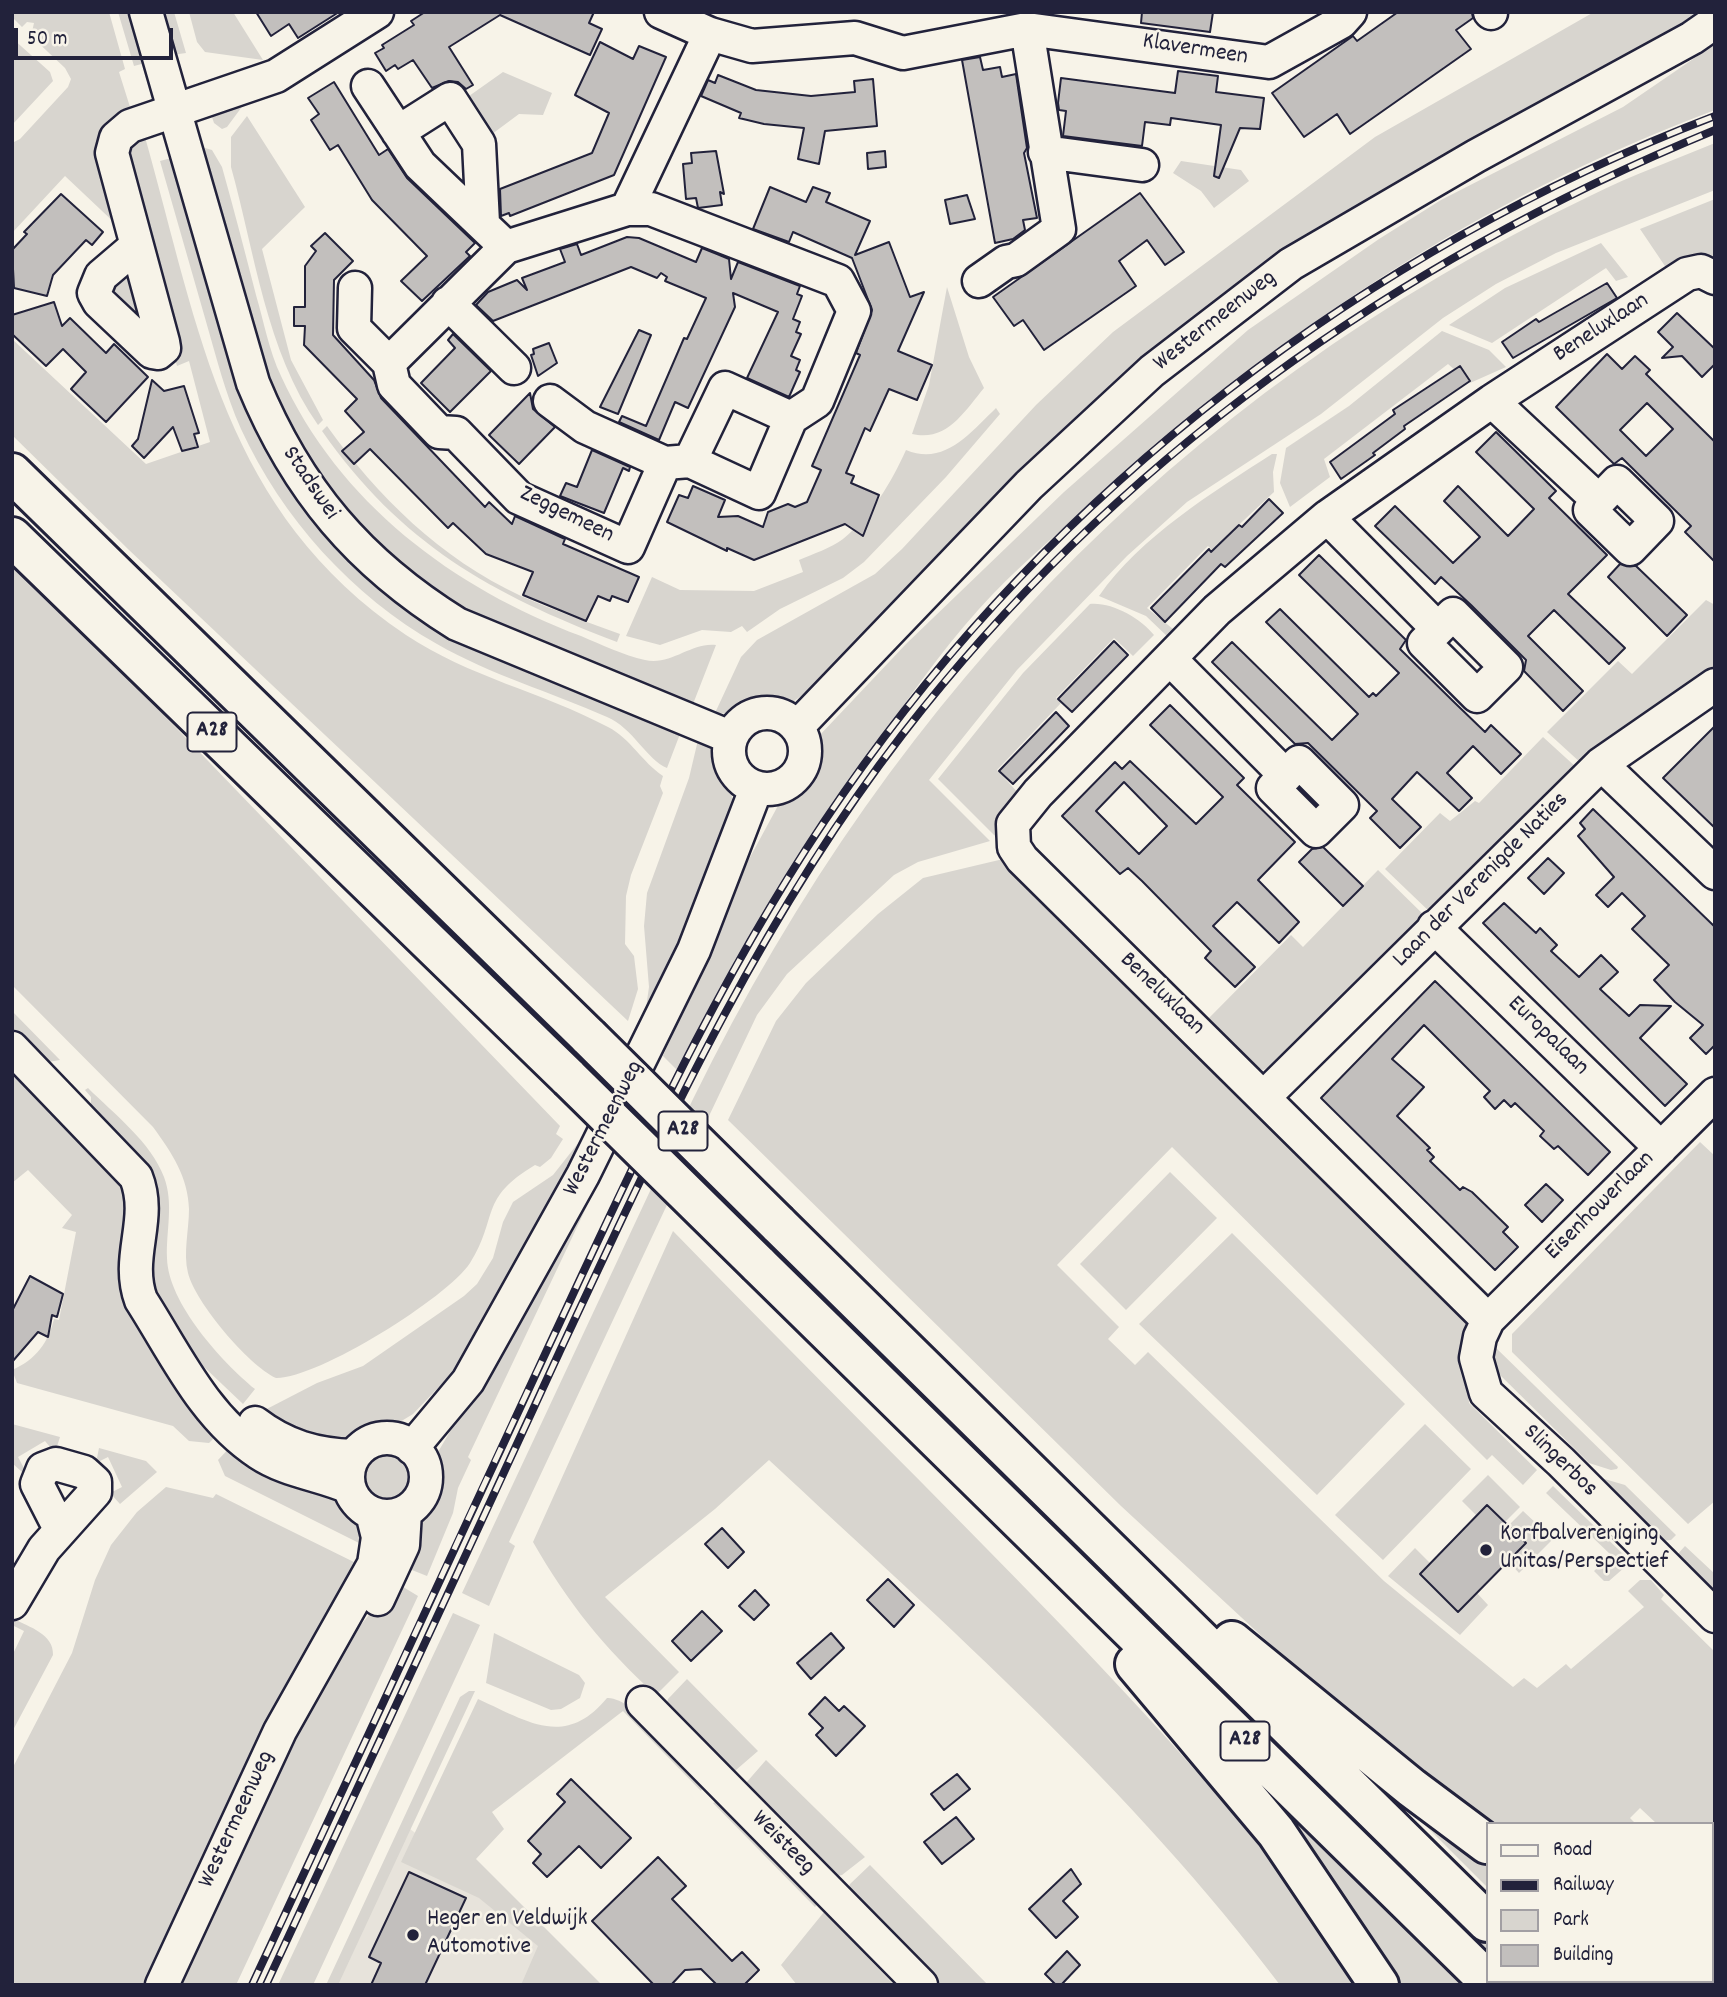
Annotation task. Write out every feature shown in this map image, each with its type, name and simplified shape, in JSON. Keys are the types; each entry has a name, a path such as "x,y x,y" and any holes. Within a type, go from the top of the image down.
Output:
{"highway":[{"name":"A28","path":"12,473 1486,1921"},
{"name":"A28","path":"12,537 569,1078 1486,1979"},
{"name":"A28","path":"1002,1503 1247,1794 1304,1871 1379,1985"},
{"name":"A28","path":"1079,1521 1412,1788 1486,1843"}],"street":[{"name":"Stadswei","path":"146,12 253,383 289,458 321,506 344,533 397,584 457,624 730,737"},
{"path":"135,247 112,153 113,145 124,129 276,76 377,12"},
{"path":"627,209 710,34 661,12"},
{"name":"Klavermeen","path":"710,34 739,44 763,47 855,38 903,53 1027,29 1078,23 1269,62 1340,22 1350,12"},
{"name":"Westermeenweg","path":"797,727 1029,485 1152,371 1291,264 1476,156 1692,38 1715,22"},
{"path":"979,282 1059,229 1027,29"},
{"path":"368,86 420,165 506,247"},
{"path":"398,132 450,99 479,144 483,223"},
{"path":"1045,152 1142,165"},
{"path":"389,362 506,247 627,209 651,209 838,281 854,311 817,401 791,418 759,493 585,427 550,401"},
{"name":"Beneluxlaan","path":"1488,1320 1265,1096 1022,859 1011,836 1018,815 1217,610 1327,517 1492,401 1687,274 1701,271 1715,278"},
{"name":"Zeggemeen","path":"355,288 354,328 389,362 394,385 439,432 456,433 519,498 628,547 725,388 791,418"},
{"path":"449,303 514,368"},
{"path":"1492,401 1599,500"},
{"path":"1327,517 1438,629"},
{"path":"1170,659 1286,776"},
{"name":"Laan der Verenigde Naties","path":"1265,1096 1601,764 1715,685"},
{"path":"768,713 784,717 797,727 803,739 805,753 802,767 783,786 756,789 738,777 728,758 730,737 739,724 753,715 768,713"},
{"path":"1601,764 1715,873"},
{"name":"Westermeenweg","path":"412,1448 468,1381 583,1175 694,950 756,789"},
{"name":"Europalaan","path":"1434,927 1661,1148"},
{"path":"12,1048 136,1177 144,1196 144,1210 134,1264 135,1283 141,1300 199,1394 259,1453 287,1467 349,1486"},
{"name":"Eisenhowerlaan","path":"1488,1320 1715,1094"},
{"name":"Slingerbos","path":"1488,1320 1480,1337 1476,1358 1486,1393 1561,1462 1715,1616"},
{"path":"163,1336 248,1418 273,1436 303,1449 354,1456"},
{"path":"386,1438 404,1442 412,1448 424,1466 425,1487 414,1506 405,1512 383,1516 372,1513 358,1503 349,1486 348,1471 354,1456 368,1443 386,1438"},
{"name":"Westermeenweg","path":"321,1658 376,1602 385,1588 403,1545 405,1512"},
{"name":"Westermeenweg","path":"162,1985 279,1731 374,1564 378,1536 372,1513"},
{"path":"12,1602 31,1568 60,1529"},
{"name":"Weisteeg","path":"643,1703 921,1985"}],"shaded area":[{"path":"406,1826 495,1893 590,1985 332,1985"}],"green space":[{"path":"12,12 109,12 125,69 119,72 130,107 124,117 119,227 65,176 12,233 12,143 20,139 68,87 71,79 65,68 31,36 34,23 27,22 22,27 12,17"},
{"path":"118,12 135,12 149,62 134,66"},
{"path":"159,12 174,12 186,53 172,55"},
{"path":"189,12 233,12 263,60 205,52 197,42"},
{"path":"1594,12 1711,12 1232,288 1119,378 808,691 794,701 756,706 733,714 715,713 741,657 757,640 875,574 902,549 1036,405 1113,332 1375,137"},
{"path":"12,38 50,72 53,81 12,125"},
{"path":"1715,44 1715,110 1628,145 1544,185 1383,276 1233,383 1161,442 1019,568 979,609 937,659 818,826 768,905 722,987 680,1073 663,1056 748,861 780,802 802,792 817,771 821,749 818,737 906,644 1064,492 1248,330 1379,239 1441,200 1623,107"},
{"path":"503,72 552,93 543,115 519,114 484,140 462,101"},
{"path":"247,100 227,127 222,129 214,123 210,111"},
{"path":"247,116 305,207 262,249 291,360 323,420 318,425 300,396 274,334 231,167 231,137"},
{"path":"145,137 183,280 228,413 258,475 296,533 345,586 406,635 455,662 608,727 663,776 660,786 663,793 631,875 626,896 625,944 634,956 638,989 628,1021 129,550 12,435 12,339 146,464 210,442 189,361 177,366 120,158 124,144"},
{"path":"1715,143 1715,190 1556,253 1496,284 1443,318 1321,414 1187,502 1127,556 1017,670 929,780 990,841 918,862 894,875 787,974 757,1015 690,1156 1486,1937 1486,1963 681,1175 509,1542 515,1546 489,1606 462,1593 665,1159 528,1025 500,970 674,1139 753,985 841,842 940,708 1049,584 1168,471 1298,369 1439,276 1592,195"},
{"path":"199,149 212,150 222,167 273,357 305,422 334,463 368,501 405,536 488,593 534,616 645,660 664,660 698,647 716,645 693,704 463,616 351,526 276,412"},
{"path":"175,157 336,540 600,697 680,734 667,768 653,758 625,728 607,717 478,665 406,625 376,603 322,552 277,493 258,462 225,388 160,161"},
{"path":"1181,161 1241,170 1249,181 1214,208 1201,191 1173,173"},
{"path":"1715,199 1715,266 1669,272 1640,229"},
{"path":"1601,243 1628,277 1616,281 1606,268 1492,343 1449,325 1505,288"},
{"path":"128,266 145,329 108,299 106,281"},
{"path":"947,287 969,357 984,388 962,415 945,429 935,434 912,434 929,385"},
{"path":"1442,331 1489,350 1506,367 1470,383 1448,364 1324,459 1330,477 1290,507 1280,483 1286,448 1349,406"},
{"path":"996,408 1000,414 946,477 864,562 843,578 780,609 747,632 742,626 731,632 702,630 660,645 626,636 652,577 680,590 754,591 803,572 799,560 843,539 863,520 887,486 906,450 933,454 945,450 966,436"},
{"path":"327,426 389,501 437,544 492,581 521,596 620,634 617,642 529,605 489,584 417,535 352,471 322,431"},
{"path":"1272,454 1277,454 1273,472 1274,492 1212,550 1208,546 1147,608 1173,629 1175,632 1170,639 1146,616 1099,596 1135,554 1156,535 1202,500"},
{"path":"12,563 76,624 560,1126 556,1134 563,1139 551,1158 540,1167 535,1165 517,1177 497,1199 479,1247 457,1278 436,1296 380,1334 295,1375 276,1378 264,1371 238,1347 212,1316 188,1273 188,1197 186,1186 172,1156 153,1127 12,985"},
{"path":"1706,600 1715,605 1715,672 1582,764 1547,732 1618,661 1632,674"},
{"path":"1090,604 1125,612 1154,635 1133,656 1114,638 1056,698 1061,703 997,770 1021,796 999,836 995,836 938,779 1023,673"},
{"path":"1543,737 1577,768 1433,915 1385,869 1440,813 1450,821 1475,801 1479,803"},
{"path":"698,740 712,750 723,764 730,781 732,799 688,938 645,1015 649,987 644,926 647,893 689,778"},
{"path":"1005,860 1471,1323 1460,1358 1469,1403 1537,1470 1523,1485 1492,1455 1487,1460 1172,1147 1057,1265 1119,1327 1108,1339 1135,1365 1148,1352 1384,1581 1513,1687 1524,1678 1537,1688 1566,1664 1571,1669 1644,1607 1628,1591 1640,1580 1651,1580 1664,1595 1661,1599 1715,1652 1713,1834 1713,1822 1655,1822 1640,1808 1630,1818 1634,1822 1487,1822 1386,1744 1268,1642 1121,1506 728,1120 776,1021 806,983 878,914 923,878"},
{"path":"1378,870 1428,919 1276,1064 1263,1070 1257,1067 1209,1018 1291,935 1303,947"},
{"path":"12,1011 60,1060 42,1063 12,1033"},
{"path":"12,1065 127,1186 126,1245 222,1430 209,1443 189,1441 173,1426 17,1383 12,1370 35,1355 49,1335 54,1319 59,1320 76,1232 62,1228 72,1215 28,1170 12,1183"},
{"path":"88,1088 131,1129 158,1164 169,1197 167,1258 170,1275 177,1294 199,1330 227,1363 255,1389 243,1404 203,1366 153,1293 149,1247 91,1109 91,1097 85,1090"},
{"path":"579,1142 582,1145 459,1366 413,1414 395,1425 346,1441 322,1444 259,1413 317,1383 363,1366 464,1296 477,1284 493,1258 503,1222 513,1202 553,1175"},
{"path":"1700,1142 1715,1156 1715,1501 1688,1524 1512,1352 1512,1334"},
{"path":"600,1161 606,1166 468,1457 471,1460 458,1488 453,1513 427,1576 402,1566 417,1520 431,1497 438,1452 489,1365"},
{"path":"1170,1172 1217,1218 1126,1310 1080,1264"},
{"path":"673,1231 1064,1628 1144,1713 1258,1844 1362,1985 1280,1985 1223,1913 1101,1777 970,1647 769,1460 715,1509 605,1597 679,1672 656,1695 603,1642 560,1585 533,1542"},
{"path":"1232,1233 1405,1404 1317,1495 1139,1324"},
{"path":"1493,1345 1618,1467 1617,1469 1611,1470 1589,1463 1498,1373 1493,1365"},
{"path":"12,1424 60,1437 55,1453 45,1441 18,1457 25,1470 22,1472 12,1463"},
{"path":"1425,1424 1471,1469 1383,1560 1335,1515"},
{"path":"235,1442 339,1495 347,1504 344,1508 356,1523 363,1545 225,1476 218,1460"},
{"path":"99,1448 146,1461 157,1472 120,1504 110,1493 122,1487 108,1457 96,1463"},
{"path":"388,1453 405,1460 412,1477 405,1494 388,1501 371,1494 364,1477 371,1460"},
{"path":"1488,1475 1520,1507 1504,1523 1486,1506 1477,1516 1462,1501"},
{"path":"1601,1478 1625,1485 1676,1535 1671,1540 1661,1541"},
{"path":"1553,1486 1624,1555 1625,1567 1609,1581 1604,1581 1594,1571 1611,1555 1546,1493"},
{"path":"166,1487 213,1498 216,1494 362,1566 150,1985 12,1985 12,1769 72,1653 95,1580 111,1545 137,1512"},
{"path":"1523,1511 1553,1539 1519,1573 1508,1561 1508,1526"},
{"path":"1685,1546 1715,1574 1715,1593 1676,1556"},
{"path":"1415,1548 1430,1563 1420,1574 1458,1612 1477,1593 1488,1605 1460,1635 1388,1576"},
{"path":"395,1582 418,1596 236,1985 174,1985 292,1729 333,1660"},
{"path":"453,1613 480,1625 313,1985 278,1985"},
{"path":"14,1619 45,1636 53,1655 12,1732 12,1656 24,1631 12,1625"},
{"path":"494,1633 579,1675 585,1683 580,1698 561,1709 551,1710 486,1683"},
{"path":"687,1679 758,1751 736,1770 723,1775 664,1714 668,1699"},
{"path":"469,1691 475,1691 338,1985 326,1985 460,1697"},
{"path":"607,1698 618,1700 644,1719 704,1785 701,1791 623,1711 492,1812 504,1829 476,1859 602,1985 521,1985 538,1946 479,1898 401,1862 478,1699 529,1722 561,1727 576,1723 591,1714"},
{"path":"1198,1723 1466,1985 1391,1985"},
{"path":"766,1760 865,1857 842,1875 826,1878 739,1791"},
{"path":"1394,1794 1486,1855 1486,1886"},
{"path":"727,1797 818,1903 815,1907 713,1803"},
{"path":"870,1865 988,1985 931,1985 845,1896 850,1884"},
{"path":"1713,1900 1715,1901 1715,1985 1708,1983 1713,1983"},
{"path":"824,1912 894,1985 797,1985 781,1965"}],"building":[{"path":"256,12 339,12 298,38 289,24 271,36"},
{"path":"425,12 594,12 589,23 602,29 590,55 500,15 449,47 473,85 466,89 458,82 449,81 432,88 413,60 398,69 395,65 386,71 375,53 384,48 382,45 414,25 411,21"},
{"path":"1142,12 1213,12 1210,32 1141,23"},
{"path":"1398,12 1472,12 1473,18 1456,30 1471,49 1350,134 1337,114 1304,137 1272,93 1353,36 1357,41"},
{"path":"600,42 633,59 639,46 666,57 614,175 510,216 509,213 501,216 500,189 592,153 609,113 575,95"},
{"path":"980,57 983,70 1000,67 1002,77 1016,74 1027,148 1024,153 1037,218 1023,220 1025,230 1013,239 995,243 962,60"},
{"path":"1178,71 1218,76 1216,92 1264,98 1260,129 1240,128 1219,178 1214,176 1221,125 1171,118 1170,125 1145,122 1142,146 1063,136 1066,111 1059,110 1058,103 1061,78 1175,93"},
{"path":"718,75 756,90 811,96 855,92 854,81 873,79 877,126 825,131 819,164 798,159 804,128 764,124 739,118 741,113 701,96 708,80 715,83"},
{"path":"334,82 379,155 388,149 407,178 475,243 466,252 470,256 422,301 401,281 427,256 372,200 338,145 330,150 311,120 319,114 308,98"},
{"path":"716,151 724,194 720,192 722,205 698,208 696,198 686,199 683,164 692,163 691,153"},
{"path":"885,151 886,167 868,169 867,153"},
{"path":"770,187 806,202 813,187 830,193 826,202 870,221 855,255 889,242 910,297 924,292 898,351 932,365 917,400 889,389 870,431 865,428 846,473 854,476 851,483 879,495 863,536 845,524 754,560 727,548 727,551 667,522 679,495 688,498 693,486 725,500 718,517 738,516 763,527 768,512 788,504 795,507 807,502 821,470 812,466 860,355 856,353 872,310 852,258 793,232 789,242 753,229"},
{"path":"1140,193 1184,252 1165,265 1147,240 1119,261 1136,286 1044,350 1023,320 1014,326 993,297"},
{"path":"61,194 103,232 92,245 86,240 53,275 47,296 14,288 12,250 27,234 24,232"},
{"path":"967,195 975,219 950,224 945,200"},
{"path":"325,233 353,261 334,280 333,335 374,380 381,398 485,507 489,502 512,524 515,516 565,539 563,544 639,577 628,602 612,596 610,601 598,596 586,621 523,595 533,572 486,554 453,523 448,528 370,449 354,464 342,451 364,432 345,411 357,399 304,345 305,326 294,326 294,307 305,307 305,266 316,251 311,246"},
{"path":"627,237 639,238 696,262 702,248 717,254 729,259 731,279 738,262 800,286 797,294 802,296 793,319 800,322 796,332 801,334 791,356 800,360 796,370 800,372 789,397 747,378 778,312 733,293 735,307 688,408 675,402 659,440 619,422 622,416 646,426 684,338 687,339 706,298 665,281 667,277 661,273 657,278 631,267 493,321 476,305 488,292 517,280 527,290 522,278 565,262 560,249 577,244 581,255"},
{"path":"1607,283 1617,298 1513,358 1502,342 1536,319 1539,322"},
{"path":"54,302 62,326 70,318 106,353 114,344 148,377 106,422 71,389 86,372 63,349 46,366 12,334 12,315"},
{"path":"1677,313 1715,349 1715,364 1702,377 1682,356 1662,358 1673,347 1658,332"},
{"path":"639,330 651,335 618,414 600,407"},
{"path":"453,334 491,371 450,412 421,383 455,348 448,340"},
{"path":"549,343 557,363 538,376 531,355 534,354 533,349"},
{"path":"1607,354 1622,369 1635,356 1650,370 1646,374 1715,442 1715,562 1685,532 1691,526 1622,458 1614,464 1556,407","holes":["1647,403 1673,429 1646,456 1620,430"]},
{"path":"1460,366 1470,381 1404,426 1405,429 1373,453 1375,455 1341,479 1330,462 1395,414 1393,410"},
{"path":"152,380 164,391 184,386 199,433 194,434 198,447 182,451 173,427 144,458 132,446 138,439"},
{"path":"530,393 533,409 555,427 519,464 489,435"},
{"path":"1496,432 1556,491 1549,498 1607,555 1568,594 1625,648 1609,664 1554,610 1528,636 1583,691 1563,711 1524,671 1526,660 1471,605 1441,577 1435,584 1375,526 1395,506 1453,563 1480,537 1444,501 1458,486 1508,536 1534,509 1476,452"},
{"path":"592,450 630,467 629,471 623,468 604,513 560,496 566,483 577,487"},
{"path":"1269,499 1283,513 1225,567 1221,564 1165,622 1151,608 1209,549 1211,552 1239,525 1242,527"},
{"path":"1319,555 1406,640 1400,649 1485,732 1491,725 1521,754 1501,774 1473,746 1447,773 1472,798 1459,811 1417,772 1392,799 1421,827 1400,848 1370,818 1377,811 1308,743 1295,744 1212,662 1232,642 1332,740 1358,714 1266,622 1280,609 1369,697 1373,693 1376,696 1399,673 1299,575"},
{"path":"1620,564 1636,566 1687,615 1667,636 1608,577"},
{"path":"1114,641 1128,655 1072,712 1058,699"},
{"path":"1170,705 1244,778 1237,785 1295,842 1258,880 1299,922 1279,943 1237,902 1213,926 1255,967 1235,987 1205,958 1211,951 1142,881 1128,868 1120,874 1062,816 1115,762 1122,769 1130,761 1196,824 1223,797 1150,725","holes":["1124,782 1167,826 1139,854 1096,811"]},
{"path":"1056,712 1069,726 1013,784 999,771"},
{"path":"1715,726 1715,828 1663,778"},
{"path":"1593,809 1715,927 1715,1045 1706,1054 1690,1038 1703,1025 1654,980 1669,965 1632,929 1645,916 1622,893 1608,907 1596,895 1614,877 1578,836 1585,829 1580,823"},
{"path":"1323,847 1363,886 1343,906 1299,862 1312,849"},
{"path":"1548,858 1564,873 1544,894 1528,878"},
{"path":"1504,903 1536,933 1540,928 1557,945 1551,951 1579,977 1601,955 1618,972 1600,989 1629,1016 1640,1005 1671,1006 1640,1038 1687,1084 1665,1106 1483,923"},
{"path":"1435,981 1610,1152 1588,1175 1558,1146 1554,1149 1540,1136 1544,1131 1515,1103 1511,1107 1504,1100 1495,1109 1484,1097 1490,1091 1424,1025 1392,1059 1424,1087 1397,1116 1430,1148 1427,1150 1434,1157 1430,1161 1460,1190 1463,1187 1472,1192 1508,1227 1503,1232 1518,1247 1495,1270 1321,1098"},
{"path":"1546,1184 1563,1200 1542,1222 1525,1205"},
{"path":"30,1276 63,1294 57,1317 52,1315 48,1337 38,1332 12,1362 12,1311"},
{"path":"1487,1505 1526,1543 1458,1612 1420,1574"},
{"path":"722,1528 744,1552 728,1568 705,1544"},
{"path":"888,1579 914,1605 894,1627 867,1600"},
{"path":"755,1590 769,1605 754,1620 739,1606"},
{"path":"702,1611 722,1631 691,1661 672,1641"},
{"path":"831,1633 844,1648 811,1679 797,1663"},
{"path":"825,1697 839,1711 844,1706 865,1726 836,1756 816,1735 823,1728 809,1714"},
{"path":"957,1774 970,1789 944,1810 931,1794"},
{"path":"571,1779 631,1838 601,1868 579,1846 547,1877 533,1863 541,1854 528,1841 565,1802 557,1794"},
{"path":"956,1817 974,1839 942,1864 924,1842"},
{"path":"658,1857 686,1886 672,1899 732,1961 742,1952 759,1970 744,1985 717,1985 701,1969 685,1970 671,1985 654,1985 592,1921"},
{"path":"1071,1869 1081,1884 1063,1901 1078,1917 1056,1938 1029,1909"},
{"path":"409,1872 466,1898 425,1985 371,1985 381,1963 369,1957"},
{"path":"1067,1951 1080,1965 1061,1985 1056,1985 1045,1974"}],"railway":[{"path":"252,1985 586,1267 686,1059 722,991 800,858 843,794 927,682 1020,577 1120,480 1228,390 1342,308 1461,235 1586,171 1715,116"},
{"path":"266,1985 673,1113 756,957 801,881 902,735 985,636 1074,543 1168,458 1268,379 1373,307 1483,241 1597,182 1715,130"}],"place":[{"name":"Korfbalvereniging Unitas/Perspectief","path":"1486,1550"},
{"name":"Heger en Veldwijk Automotive","path":"413,1935"}]}
